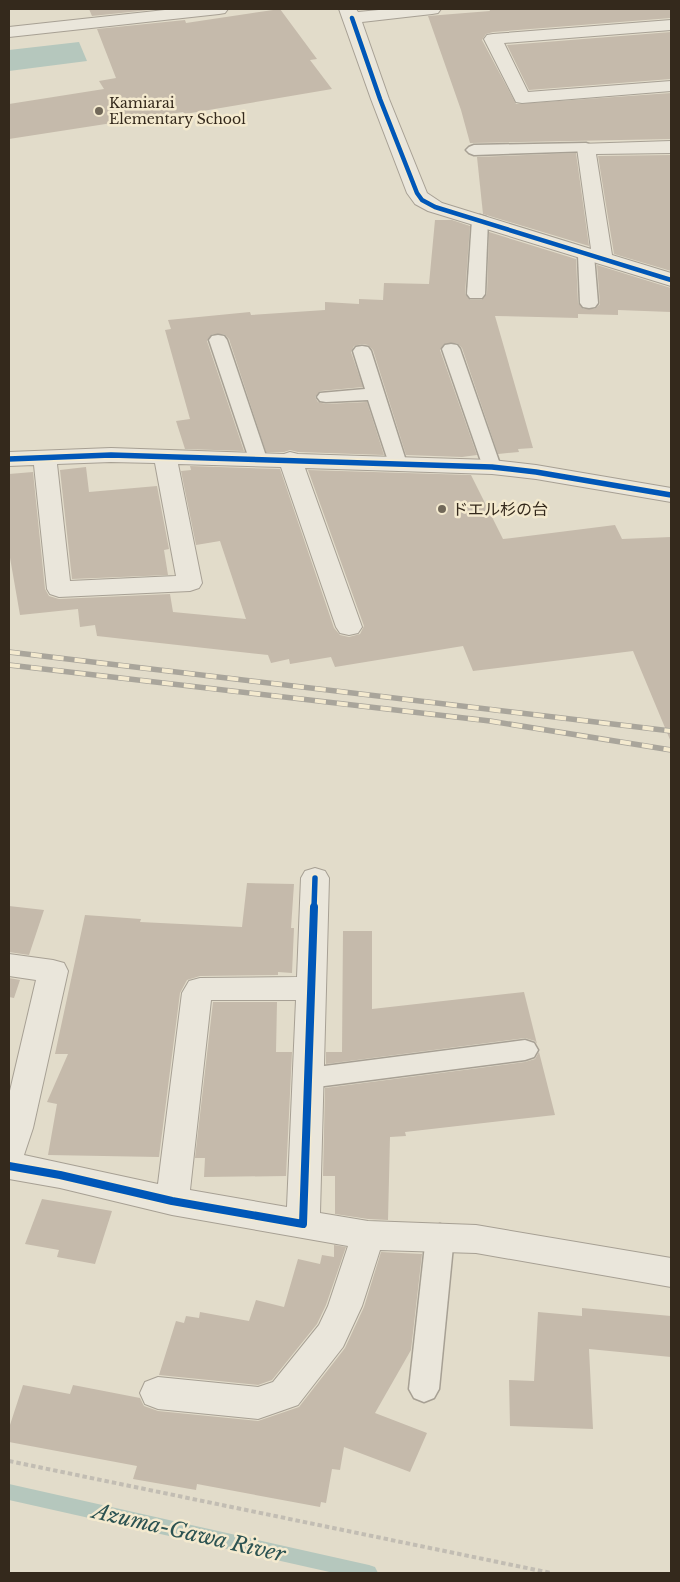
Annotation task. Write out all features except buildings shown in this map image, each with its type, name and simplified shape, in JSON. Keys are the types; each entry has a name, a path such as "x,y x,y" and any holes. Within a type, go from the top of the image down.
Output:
{"street":[{"path":"9,32 219,9"},
{"path":"432,9 350,13 380,99 417,193 422,200 435,207 671,280"},
{"path":"671,25 493,39 522,98 671,86"},
{"path":"594,257 586,148 671,147"},
{"path":"9,459 111,454 492,467 536,472 671,495"},
{"path":"45,458 59,589 190,583 165,456"},
{"path":"290,459 349,627"},
{"path":"303,1224 315,878"},
{"path":"9,965 53,972 17,1128 9,1154"},
{"path":"172,1201 197,993 200,989 312,988"},
{"path":"9,1166 60,1175 172,1201 368,1235 476,1238 671,1273"},
{"path":"158,1393 258,1403 285,1394 330,1336 345,1306 368,1235"}],"lane":[{"path":"474,150 586,148"},
{"path":"476,294 480,220"},
{"path":"589,303 594,257"},
{"path":"218,340 258,459"},
{"path":"450,349 492,467"},
{"path":"362,351 398,464"},
{"path":"326,397 375,394"},
{"path":"309,1078 525,1050"},
{"path":"424,1389 440,1236"}],"path":[{"path":"9,1461 551,1573"}],"shaded area":[{"path":"79,42 87,61 9,71 9,50"}],"waterway":[{"name":"Azuma-Gawa River","path":"9,1492 369,1573"}],"railway":[{"path":"9,652 671,731"},
{"path":"9,665 490,721 671,750"}],"cycle path":[{"path":"352,18 380,99 417,193 422,200 435,207 671,280"},
{"path":"9,459 111,455 492,467 536,472 671,495"},
{"path":"9,1166 60,1175 172,1201 303,1224 315,878"}],"place":[{"name":"Kamiarai Elementary School","path":"99,111"},
{"name":"ドエル杉の台","path":"442,509"}]}
